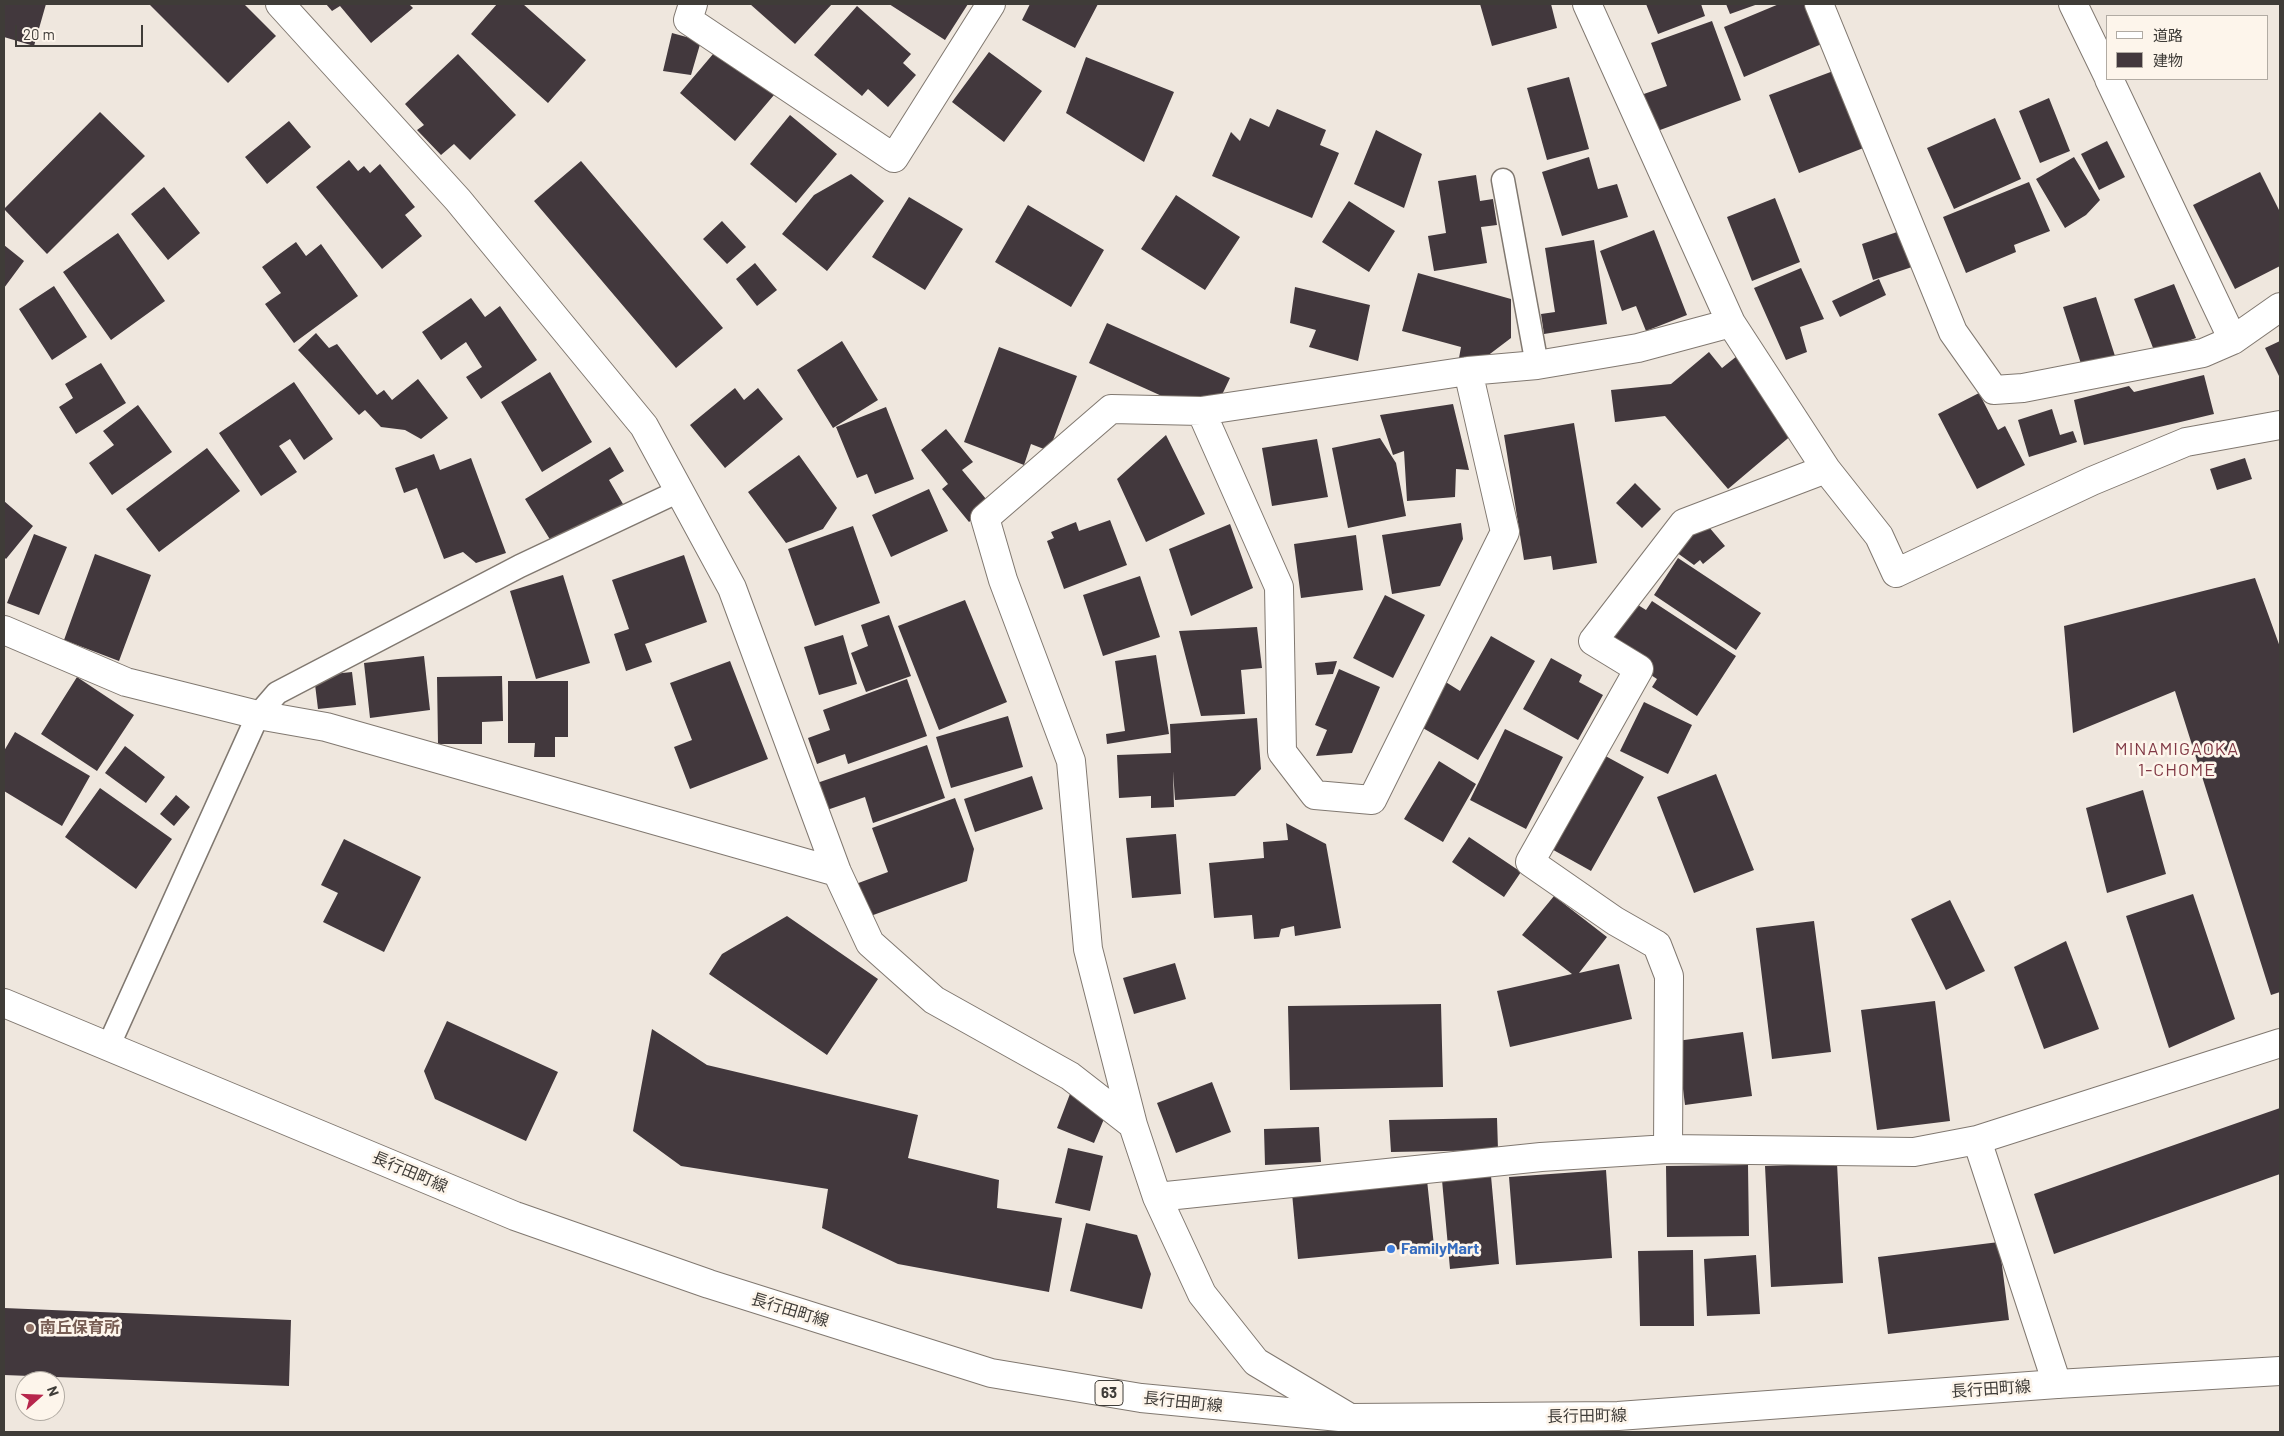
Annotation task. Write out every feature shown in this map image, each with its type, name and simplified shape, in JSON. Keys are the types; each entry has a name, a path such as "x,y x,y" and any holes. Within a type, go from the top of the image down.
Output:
{"street":[{"path":"280,4 458,200 644,426 732,588 837,872 870,943 934,1000 1070,1076 1133,1125"},
{"path":"693,4 688,20 894,158 991,4"},
{"path":"1587,4 1731,323 1826,468 1879,536 1896,573 2092,481 2186,442 2280,425"},
{"path":"1819,4 1953,332 1994,390 2023,388 2203,353 2233,340 2280,308"},
{"path":"2073,4 2106,74"},
{"path":"2109,80 2233,340"},
{"path":"1350,1418 1256,1362 1202,1294 1158,1197 1133,1125 1088,949 1072,761 1003,580 985,518 1111,409 1201,411 1468,371 1537,365 1638,348 1731,323"},
{"path":"1201,411 1279,587 1282,752 1315,796 1372,800 1505,532 1468,371"},
{"path":"1668,1149 1668,976 1657,945 1616,921 1530,862 1639,669 1593,641 1684,523 1826,468"},
{"path":"4,630 126,682 258,715 326,727 837,872"},
{"name":"長行田町線","path":"4,1004 515,1216 709,1284 990,1373 1141,1398 1350,1418 1618,1416 2057,1384 2280,1372"},
{"path":"1158,1197 1541,1157 1668,1149 1914,1152 1977,1140 2280,1043"},
{"path":"1977,1140 2057,1384"}],"lane":[{"path":"1503,180 1537,365"},
{"path":"108,1047 258,715 277,694 313,673 520,566 679,491"}],"building":[{"path":"4,4 46,4 34,46 4,37"},
{"path":"149,4 244,4 276,36 228,83"},
{"path":"326,4 409,4 413,8 371,43 340,6 332,11"},
{"path":"497,4 523,4 586,60 548,103 471,34"},
{"path":"750,4 832,4 795,44"},
{"path":"889,4 968,4 945,40"},
{"path":"1030,4 1098,4 1075,48 1022,20"},
{"path":"1480,4 1551,4 1557,28 1492,46"},
{"path":"1646,4 1701,4 1705,16 1658,34"},
{"path":"1726,4 1758,4 1730,14"},
{"path":"1779,4 1807,4 1824,43 1744,77 1724,27"},
{"path":"857,6 911,54 903,63 916,75 888,107 868,89 862,96 814,55"},
{"path":"1712,21 1741,100 1652,133 1638,96 1667,86 1651,43"},
{"path":"672,33 701,41 691,75 663,71"},
{"path":"719,47 774,95 735,141 680,93"},
{"path":"989,52 1042,91 1004,142 952,102"},
{"path":"458,54 516,115 470,160 454,144 441,155 417,130 424,125 405,104"},
{"path":"1086,57 1174,92 1144,162 1066,113"},
{"path":"1836,70 1866,147 1799,173 1769,95"},
{"path":"1569,77 1589,149 1547,160 1527,88"},
{"path":"2049,98 2070,151 2040,163 2019,111"},
{"path":"1277,109 1326,130 1320,145 1339,153 1312,218 1212,176 1231,132 1240,141 1250,118 1269,127"},
{"path":"100,112 145,156 47,254 4,209"},
{"path":"790,115 837,154 796,203 750,164"},
{"path":"1995,118 2021,179 1954,209 1927,148"},
{"path":"289,121 311,147 267,184 245,157"},
{"path":"1376,130 1422,154 1404,208 1354,184"},
{"path":"2107,141 2125,177 2099,190 2081,154"},
{"path":"1589,157 1598,189 1617,184 1628,217 1562,236 1542,172"},
{"path":"2074,157 2100,200 2086,215 2065,228 2036,179"},
{"path":"349,160 358,171 364,166 370,173 380,164 415,207 405,215 422,236 382,269 316,187"},
{"path":"581,161 723,328 676,368 534,201"},
{"path":"2260,172 2280,212 2280,266 2235,289 2193,205"},
{"path":"851,174 884,201 827,271 782,234 814,195"},
{"path":"1476,175 1480,201 1493,199 1497,225 1481,227 1487,263 1434,271 1428,236 1446,233 1438,181"},
{"path":"2029,182 2050,231 2014,245 2016,252 1966,273 1943,217"},
{"path":"164,187 200,233 168,260 131,214"},
{"path":"1176,195 1240,237 1205,290 1141,249"},
{"path":"909,197 963,229 925,290 872,257"},
{"path":"1775,198 1800,262 1752,281 1727,217"},
{"path":"1349,201 1395,231 1369,272 1322,242"},
{"path":"1028,205 1104,250 1071,307 995,262"},
{"path":"722,221 746,247 727,264 703,239"},
{"path":"1654,230 1687,315 1646,331 1636,306 1622,311 1600,251"},
{"path":"1900,231 1912,267 1873,280 1862,244"},
{"path":"118,233 165,301 111,340 63,272"},
{"path":"1594,240 1607,324 1544,334 1541,314 1555,312 1545,248"},
{"path":"296,242 306,256 321,244 358,296 294,343 265,304 281,293 262,267"},
{"path":"4,245 24,261 4,288"},
{"path":"755,263 777,290 757,306 736,279"},
{"path":"1801,268 1824,319 1800,327 1807,352 1786,360 1754,288"},
{"path":"1418,273 1511,299 1511,338 1478,363 1459,358 1461,347 1402,331"},
{"path":"1879,279 1886,295 1840,317 1832,301"},
{"path":"2174,284 2196,338 2155,353 2134,299"},
{"path":"54,286 87,337 52,360 19,309"},
{"path":"1295,287 1370,305 1358,361 1309,347 1316,330 1290,323"},
{"path":"2096,297 2115,356 2082,367 2063,307"},
{"path":"471,298 485,317 500,306 537,360 481,399 466,377 482,367 466,342 441,360 422,332"},
{"path":"1107,323 1230,378 1220,399 1175,402 1089,363"},
{"path":"316,333 329,348 337,344 377,395 384,390 392,400 418,379 448,418 421,439 405,430 381,427 365,410 359,415 298,350"},
{"path":"842,341 878,400 833,428 797,370"},
{"path":"2280,341 2280,378 2265,348"},
{"path":"999,347 1077,376 1049,451 1031,444 1024,465 964,442"},
{"path":"1709,352 1722,368 1737,356 1793,434 1728,489 1665,416 1615,422 1611,390 1671,384"},
{"path":"101,363 126,403 76,434 59,407 73,398 65,384"},
{"path":"550,372 592,442 542,472 501,402"},
{"path":"2204,375 2214,414 2084,445 2074,400 2129,386 2134,392"},
{"path":"294,382 333,439 304,460 290,439 279,446 297,472 261,496 219,433"},
{"path":"735,388 744,400 758,388 783,419 725,468 690,425"},
{"path":"1979,393 1998,430 2005,426 2025,465 1977,489 1938,414"},
{"path":"1453,404 1469,470 1456,469 1455,497 1407,501 1404,451 1393,455 1380,415"},
{"path":"138,405 172,452 112,495 89,463 114,445 103,431"},
{"path":"886,407 914,479 875,494 867,474 857,478 836,427"},
{"path":"2052,409 2060,435 2073,431 2077,442 2029,457 2018,420"},
{"path":"1574,423 1597,563 1553,570 1551,556 1524,560 1504,435"},
{"path":"946,429 973,462 962,470 991,505 969,522 942,489 948,484 921,450"},
{"path":"1166,435 1205,514 1146,542 1117,479"},
{"path":"1380,438 1396,463 1406,516 1348,528 1332,448"},
{"path":"1317,439 1328,497 1272,506 1262,448"},
{"path":"610,447 624,471 609,480 623,504 554,546 525,499"},
{"path":"207,448 240,491 159,552 126,509"},
{"path":"434,454 440,470 471,458 506,553 476,563 463,552 444,559 417,488 404,493 395,468"},
{"path":"799,455 837,508 823,529 786,543 748,492"},
{"path":"2245,458 2252,479 2217,490 2210,469"},
{"path":"1635,483 1661,509 1642,528 1616,503"},
{"path":"929,489 948,531 891,557 872,515"},
{"path":"4,501 33,526 6,559 4,557"},
{"path":"1110,520 1127,565 1064,589 1047,541 1054,538 1051,532 1076,522 1079,531"},
{"path":"1703,520 1725,546 1703,564 1700,560 1694,565 1669,547"},
{"path":"1461,523 1463,539 1440,586 1392,594 1382,535"},
{"path":"1230,524 1253,588 1191,616 1169,549"},
{"path":"853,526 880,603 815,626 788,549"},
{"path":"34,534 67,547 39,615 7,603"},
{"path":"1356,535 1363,590 1301,598 1294,544"},
{"path":"95,554 151,575 119,661 64,640"},
{"path":"684,555 707,622 645,644 652,662 626,671 614,634 629,629 612,580"},
{"path":"1678,558 1761,613 1736,650 1654,595"},
{"path":"563,575 590,663 536,679 510,591"},
{"path":"1140,576 1160,637 1103,656 1083,595"},
{"path":"2255,578 2280,647 2280,992 2271,995 2175,691 2073,733 2064,626"},
{"path":"1385,595 1425,615 1393,678 1353,658"},
{"path":"965,600 1007,702 939,730 898,626"},
{"path":"1630,600 1646,610 1652,601 1736,656 1697,716 1652,687 1657,679 1603,644"},
{"path":"889,615 911,676 866,692 851,653 868,646 861,625"},
{"path":"1257,627 1262,668 1241,670 1245,714 1201,716 1179,631"},
{"path":"843,635 857,684 819,695 804,647"},
{"path":"1491,636 1535,661 1478,760 1416,724 1441,679 1460,691"},
{"path":"1156,655 1169,734 1107,744 1106,734 1125,731 1115,661"},
{"path":"424,656 430,710 370,718 364,663"},
{"path":"1551,658 1582,675 1579,682 1603,695 1578,740 1523,709"},
{"path":"730,661 768,759 690,789 674,747 692,740 670,683"},
{"path":"1337,661 1333,674 1317,675 1315,663"},
{"path":"1339,669 1380,687 1352,753 1316,756 1327,730 1315,725"},
{"path":"352,672 356,705 318,709 314,676"},
{"path":"502,676 503,721 482,722 482,744 438,744 437,677"},
{"path":"77,677 134,715 97,771 41,734"},
{"path":"907,679 927,736 848,764 845,754 817,764 808,738 830,730 823,710"},
{"path":"508,681 568,681 568,737 555,737 555,757 534,757 535,743 508,743"},
{"path":"1644,702 1692,725 1668,774 1620,751"},
{"path":"1008,716 1023,767 951,788 936,737"},
{"path":"1257,718 1261,769 1235,796 1175,800 1173,771 1174,807 1151,808 1151,796 1119,798 1117,755 1171,753 1170,724"},
{"path":"1505,729 1563,757 1526,829 1470,800"},
{"path":"15,732 90,776 62,826 4,791 4,751"},
{"path":"927,745 945,798 873,823 865,797 827,810 817,783"},
{"path":"125,746 165,777 146,803 105,773"},
{"path":"1600,753 1644,777 1591,871 1548,847"},
{"path":"1439,761 1476,784 1443,842 1404,819"},
{"path":"1716,774 1754,870 1694,893 1657,797"},
{"path":"1032,776 1043,809 975,832 964,799"},
{"path":"100,788 172,839 136,889 65,837"},
{"path":"2143,790 2166,874 2107,893 2086,808"},
{"path":"176,795 190,807 174,826 160,814"},
{"path":"955,798 974,849 967,881 865,918 853,885 888,872 872,828"},
{"path":"1286,823 1326,844 1341,928 1295,936 1294,926 1281,929 1279,937 1254,939 1252,915 1214,918 1209,863 1264,858 1263,842 1288,840"},
{"path":"1176,834 1181,894 1132,898 1126,838"},
{"path":"1469,837 1521,872 1504,897 1452,862"},
{"path":"344,839 421,877 384,952 323,922 338,893 321,885"},
{"path":"2193,894 2235,1019 2169,1048 2126,916"},
{"path":"1554,896 1607,937 1579,973 1619,964 1632,1019 1510,1047 1497,991 1572,974 1522,935"},
{"path":"1950,900 1985,971 1946,990 1911,919"},
{"path":"787,916 878,979 827,1055 709,974 722,954"},
{"path":"1814,921 1831,1052 1772,1059 1756,928"},
{"path":"2066,941 2099,1029 2044,1049 2014,967"},
{"path":"1175,963 1186,999 1134,1014 1123,978"},
{"path":"1935,1001 1950,1121 1877,1130 1861,1010"},
{"path":"1441,1004 1443,1087 1290,1090 1288,1006"},
{"path":"447,1021 558,1072 526,1141 435,1099 424,1071"},
{"path":"652,1029 707,1065 918,1115 908,1158 999,1180 997,1208 1062,1218 1049,1292 898,1264 822,1228 828,1189 681,1166 633,1131"},
{"path":"1743,1032 1752,1096 1685,1105 1677,1041"},
{"path":"1212,1082 1231,1132 1176,1153 1157,1103"},
{"path":"1073,1086 1104,1119 1094,1143 1057,1128"},
{"path":"2280,1108 2280,1174 2054,1254 2034,1194"},
{"path":"1497,1118 1498,1150 1391,1152 1389,1120"},
{"path":"1319,1127 1321,1162 1265,1165 1264,1129"},
{"path":"1068,1148 1103,1156 1090,1211 1055,1203"},
{"path":"1837,1163 1843,1283 1771,1287 1765,1166"},
{"path":"1748,1165 1749,1236 1667,1237 1666,1166"},
{"path":"1606,1170 1612,1258 1516,1265 1509,1177"},
{"path":"1491,1176 1499,1264 1450,1269 1442,1180"},
{"path":"1427,1180 1434,1246 1298,1259 1292,1193"},
{"path":"1086,1223 1137,1235 1151,1274 1142,1309 1070,1291"},
{"path":"1999,1242 2009,1320 1888,1334 1878,1257"},
{"path":"1693,1250 1694,1326 1640,1326 1638,1251"},
{"path":"1756,1255 1760,1314 1707,1316 1704,1259"},
{"path":"4,1308 291,1320 289,1386 65,1377 65,1371 15,1371 15,1375 4,1375"}],"place":[{"name":"FamilyMart","path":"1391,1249"},
{"name":"南丘保育所","path":"30,1328"}],"district":[{"name":"MINAMIGAOKA 1-CHOME","path":"2177,760"}]}
